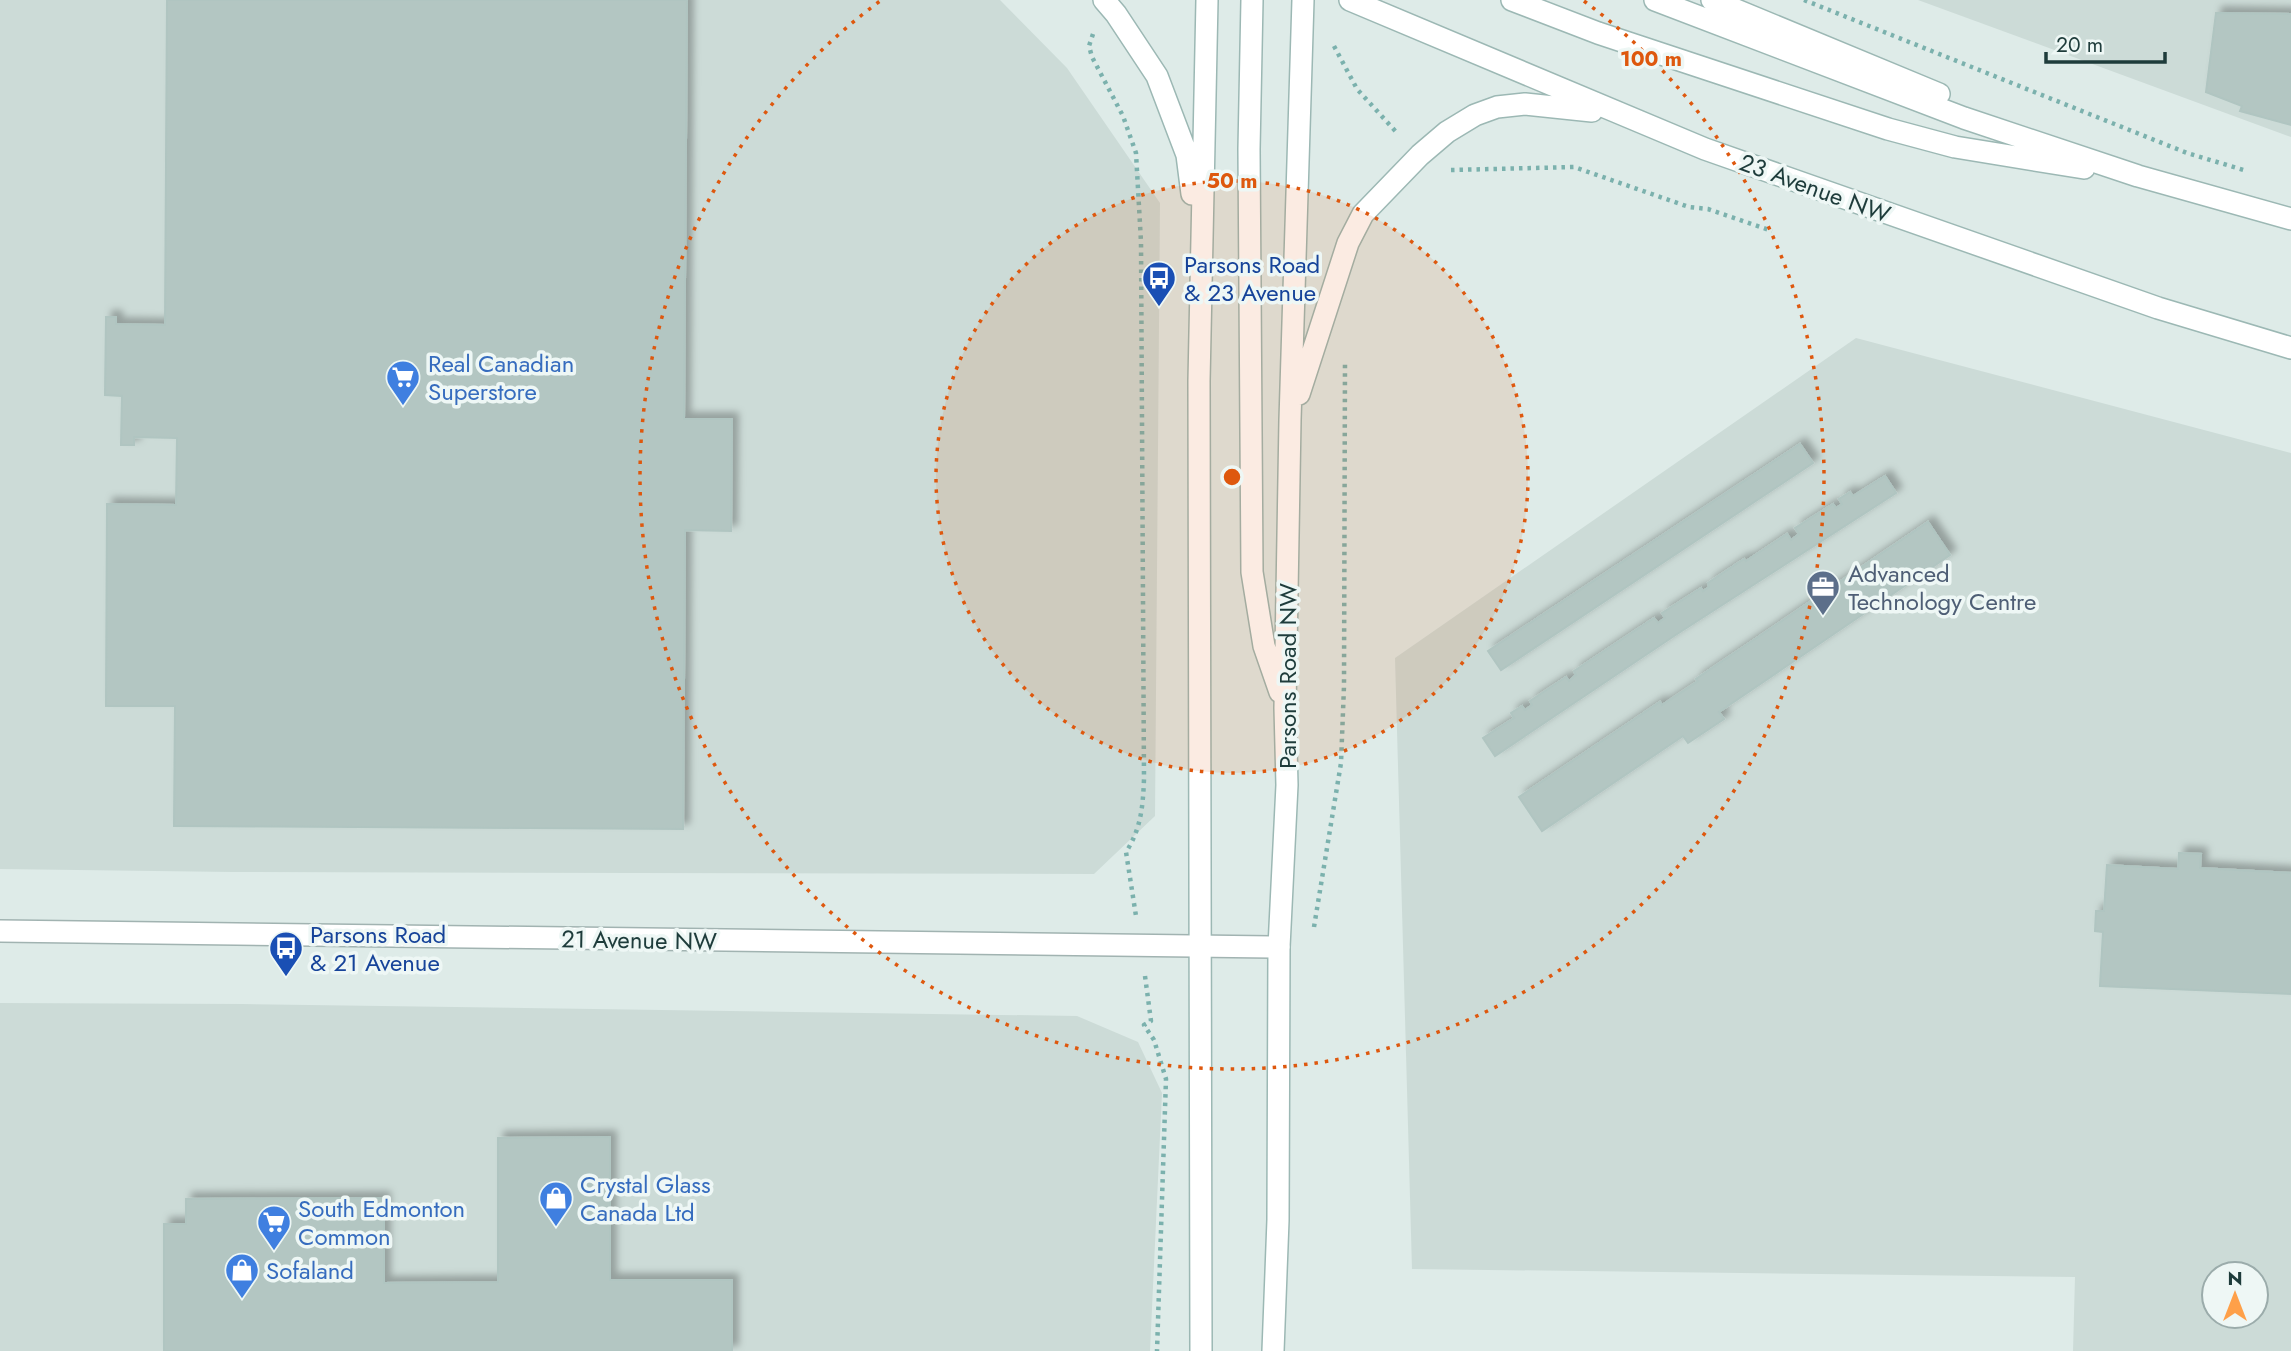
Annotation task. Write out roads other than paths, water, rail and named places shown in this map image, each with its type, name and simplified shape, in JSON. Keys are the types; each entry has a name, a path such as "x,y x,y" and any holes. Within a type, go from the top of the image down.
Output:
{"main road":[{"path":"1104,0 1157,76 1187,155 1194,203 1199,381"},
{"path":"1201,1351 1199,381 1207,0"},
{"path":"1252,0 1249,149 1252,572 1264,646 1285,708"},
{"name":"Parsons Road NW","path":"1273,1351 1278,1220 1279,947 1287,785 1285,708 1290,420 1303,0"},
{"name":"23 Avenue NW","path":"1350,0 1619,114 1770,172 2145,304 2291,348"},
{"path":"1512,0 1598,33 1888,129 1967,150 2138,176"},
{"path":"1655,0 1964,118 2138,176 2291,219"},
{"path":"1712,0 2138,176"},
{"path":"1290,420 1348,243 1363,214 1420,155 1457,126 1475,115 1497,107 1525,104 1619,114"},
{"name":"21 Avenue NW","path":"0,931 1279,947"}],"place":[{"name":"Parsons Road & 23 Avenue","path":"1159,308"},
{"name":"Real Canadian Superstore","path":"403,407"},
{"name":"Advanced Technology Centre","path":"1823,617"},
{"name":"Parsons Road & 21 Avenue","path":"286,978"},
{"name":"Crystal Glass Canada Ltd","path":"556,1228"},
{"name":"South Edmonton Common","path":"274,1252"},
{"name":"Sofaland","path":"242,1300"}]}
